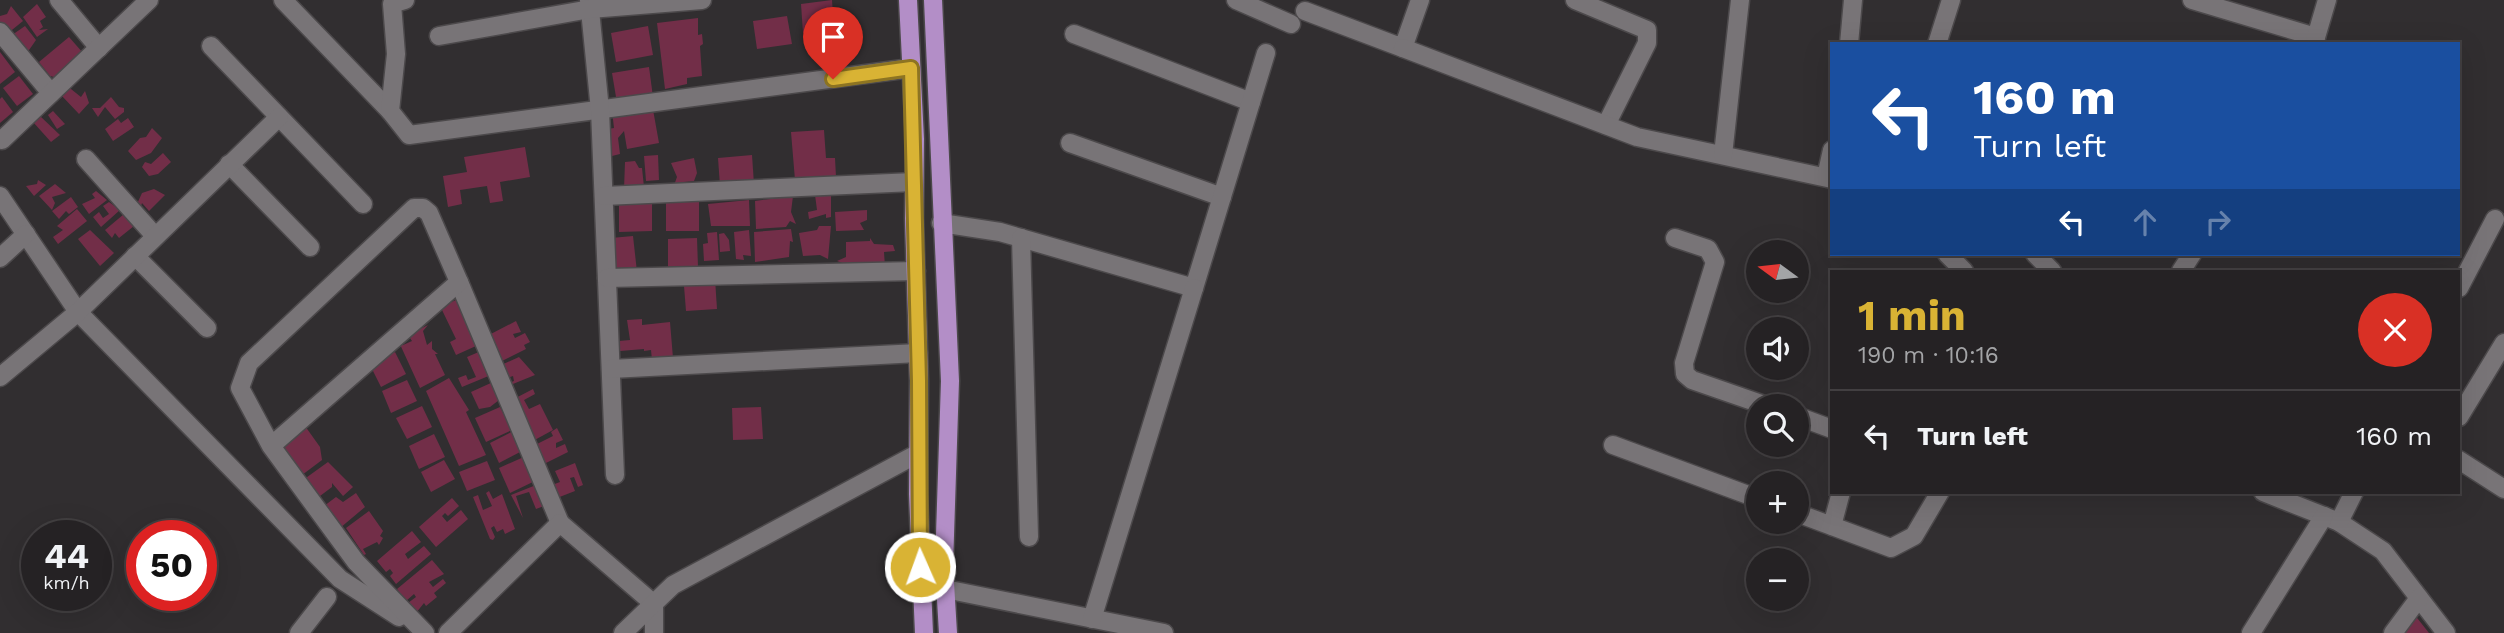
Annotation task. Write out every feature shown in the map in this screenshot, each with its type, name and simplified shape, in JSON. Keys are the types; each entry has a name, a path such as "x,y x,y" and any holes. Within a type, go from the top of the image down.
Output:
{"main road":[{"path":"908,0 918,354 917,454 924,633"},
{"path":"933,0 950,381 945,589 948,633"}],"street":[{"path":"59,0 99,48"},
{"path":"1,142 149,0"},
{"path":"283,0 390,111 409,135 911,68"},
{"path":"390,111 396,54 392,4 405,0"},
{"path":"439,36 590,4 702,0"},
{"path":"1236,0 1291,24"},
{"path":"1403,48 1420,0"},
{"path":"1575,0 1647,30 1647,43 1606,125"},
{"path":"1723,155 1740,0"},
{"path":"1849,42 1853,0"},
{"path":"1938,42 1951,0"},
{"path":"2192,0 2315,41 2327,0"},
{"path":"590,4 600,110 615,475"},
{"path":"1305,11 1637,137 1829,178"},
{"path":"0,32 51,93"},
{"path":"1074,34 1251,102"},
{"path":"211,46 363,204"},
{"path":"1092,618 1123,525 1266,53"},
{"path":"0,377 78,312 279,117"},
{"path":"1070,142 1222,197"},
{"path":"86,159 155,236"},
{"path":"229,164 310,247"},
{"path":"604,196 914,182"},
{"path":"0,196 78,312 340,579 424,633"},
{"path":"424,633 356,562 271,446 240,388 249,363 414,208 423,208 429,213 560,523 653,604 654,633"},
{"path":"2460,286 2495,219"},
{"path":"941,223 1021,238 1194,288"},
{"path":"0,258 26,234"},
{"path":"1021,238 1030,537"},
{"path":"1675,238 1708,249 1713,253 1715,262 1684,363 1685,374 1692,380 1746,399"},
{"path":"135,256 207,328"},
{"path":"1949,256 1963,270"},
{"path":"2037,256 2051,270"},
{"path":"607,278 916,271"},
{"path":"271,446 459,282"},
{"path":"2460,415 2504,343"},
{"path":"611,369 918,354"},
{"path":"1809,420 1830,428"},
{"path":"1613,445 1746,494"},
{"path":"622,633 673,585 917,454"},
{"path":"2460,461 2504,489"},
{"path":"1832,526 1840,494"},
{"path":"1809,517 1891,548 1913,536 1939,494"},
{"path":"2268,494 2331,519 2384,551 2445,633"},
{"path":"2251,633 2331,519 2352,494"},
{"path":"448,633 560,523"},
{"path":"945,589 1164,633"},
{"path":"299,633 327,597"},
{"path":"2393,633 2419,598"}],"building":[{"path":"832,0 834,29 803,33 801,4"},
{"path":"37,4 46,17 40,21 43,27 39,30 48,29 37,37 23,17"},
{"path":"11,6 23,21 7,34 0,26 0,16 7,14"},
{"path":"787,16 792,44 757,49 753,21"},
{"path":"698,18 698,35 702,34 703,44 700,46 702,76 687,78 687,84 665,89 657,23"},
{"path":"25,26 36,40 27,53 12,35"},
{"path":"648,26 653,55 616,62 611,33"},
{"path":"69,37 83,53 54,77 50,76 39,62"},
{"path":"0,52 15,72 0,84"},
{"path":"649,67 653,97 617,103 612,73"},
{"path":"19,76 33,94 17,106 3,88"},
{"path":"66,85 81,97 85,91 89,103 79,114 61,95"},
{"path":"2,97 13,112 0,123 0,99"},
{"path":"111,97 119,107 124,108 124,112 115,119 105,107 98,117 92,108 100,108"},
{"path":"652,104 659,143 627,149 624,131 618,138 620,154 612,156 608,129 614,128 612,111"},
{"path":"53,111 65,124 57,129 48,115"},
{"path":"40,116 60,135 51,142 33,122"},
{"path":"128,118 134,127 113,141 105,129 118,119 121,123"},
{"path":"152,128 162,138 151,153 136,160 128,151 140,138 146,137"},
{"path":"824,130 826,158 835,158 836,177 795,180 791,132"},
{"path":"525,147 530,177 500,182 503,201 490,203 487,186 460,190 462,204 448,207 443,176 467,172 464,157"},
{"path":"163,153 171,162 158,174 149,176 142,167 145,162 151,164"},
{"path":"658,155 659,180 646,181 644,156"},
{"path":"752,155 754,184 720,186 718,158"},
{"path":"694,158 697,173 694,181 684,182 685,188 673,188 677,177 671,163"},
{"path":"635,161 639,168 642,168 644,187 624,189 625,162"},
{"path":"38,180 46,185 34,196 26,186 37,184"},
{"path":"55,184 66,193 52,197 55,203 52,210 39,196"},
{"path":"154,189 165,195 149,211 142,203 141,206 137,204 142,193"},
{"path":"96,191 107,200 89,214 82,204 95,198 92,194"},
{"path":"831,193 831,217 826,218 826,214 809,219 808,212 817,210 815,195"},
{"path":"793,196 791,212 796,224 790,221 786,227 756,229 755,201"},
{"path":"71,197 78,207 69,214 66,211 59,219 52,211"},
{"path":"749,200 750,226 711,226 708,204"},
{"path":"699,201 699,231 666,231 666,202"},
{"path":"109,202 120,210 101,227 93,217 99,212 103,218 109,214 103,206"},
{"path":"652,202 652,231 619,232 619,203"},
{"path":"77,209 87,221 58,244 53,237 63,230 57,226"},
{"path":"867,210 867,220 860,223 864,230 836,231 835,212"},
{"path":"124,214 134,226 119,238 115,233 112,238 105,230"},
{"path":"819,226 831,226 828,259 820,255 803,256 799,233 817,230"},
{"path":"791,229 793,242 790,241 789,257 755,262 754,232"},
{"path":"90,230 114,253 100,266 78,239"},
{"path":"749,230 751,256 743,255 744,260 736,259 734,232"},
{"path":"717,232 719,260 704,261 703,244 708,243 707,233"},
{"path":"724,233 729,240 730,251 720,252 719,234"},
{"path":"633,236 637,272 612,272 611,238"},
{"path":"697,238 698,267 668,268 668,239"},
{"path":"870,238 874,244 893,245 895,251 884,252 885,267 864,263 848,265 837,261 846,257 846,242 870,241"},
{"path":"715,279 717,309 686,311 684,286"},
{"path":"456,300 476,346 456,355 450,342 456,339 442,310 427,313"},
{"path":"642,319 642,325 670,322 673,358 652,360 651,350 644,349 620,351 619,341 630,340 627,320"},
{"path":"516,321 521,332 513,334 515,338 525,333 530,342 524,345 526,349 500,362 487,336"},
{"path":"428,325 423,331 427,345 432,341 432,349 438,354 435,354 445,375 420,388 398,340 403,345 412,341 408,335"},
{"path":"481,351 491,375 462,387 458,378 466,375 468,380 476,377 467,357"},
{"path":"395,352 406,374 381,387 370,365"},
{"path":"519,357 535,375 508,386 506,384 514,381 513,376 504,379 499,366"},
{"path":"449,378 469,410 466,412 486,455 459,466 426,391"},
{"path":"407,380 417,401 391,413 382,391"},
{"path":"493,382 503,397 490,407 479,409 471,392"},
{"path":"533,389 535,394 524,400 529,409 540,404 553,430 531,442 510,401"},
{"path":"422,406 432,427 407,439 396,418"},
{"path":"500,407 512,430 486,442 475,418"},
{"path":"761,407 763,439 733,440 732,408"},
{"path":"305,426 320,447 322,460 298,478 276,447"},
{"path":"557,428 563,440 556,443 556,448 565,444 568,452 544,464 535,445 553,436 551,432"},
{"path":"517,429 526,449 499,463 490,443"},
{"path":"434,434 445,457 419,469 409,446"},
{"path":"526,456 537,480 510,493 499,468"},
{"path":"444,460 455,479 431,492 421,472"},
{"path":"487,461 495,480 467,491 459,472"},
{"path":"328,462 353,487 343,496 332,483 332,487 316,499 303,480"},
{"path":"575,463 583,485 578,487 574,477 570,478 575,491 557,498 552,485 560,482 555,471"},
{"path":"536,485 544,506 536,509 529,492 516,496 523,518 511,495"},
{"path":"489,491 493,499 502,494 515,529 505,534 503,529 497,532 494,526 491,528 495,537 493,540 490,539 473,497 478,495 483,510 492,506 486,493"},
{"path":"356,493 365,507 340,528 324,506 336,497 343,502"},
{"path":"452,498 459,506 448,516 445,513 442,516 447,522 461,510 468,519 436,547 419,527"},
{"path":"369,511 383,531 380,536 383,538 379,545 377,542 363,549 366,554 364,555 346,528"},
{"path":"412,531 421,542 405,554 408,559 424,546 431,554 396,584 390,576 393,573 390,569 386,572 377,561"},
{"path":"432,560 444,574 429,582 433,587 443,579 446,583 434,593 437,597 426,606 424,603 416,613 408,603 416,597 414,594 406,601 397,589"},
{"path":"2414,614 2429,633 2401,633"}],"route":[{"path":"833,79 911,68 915,139 920,567"}]}
